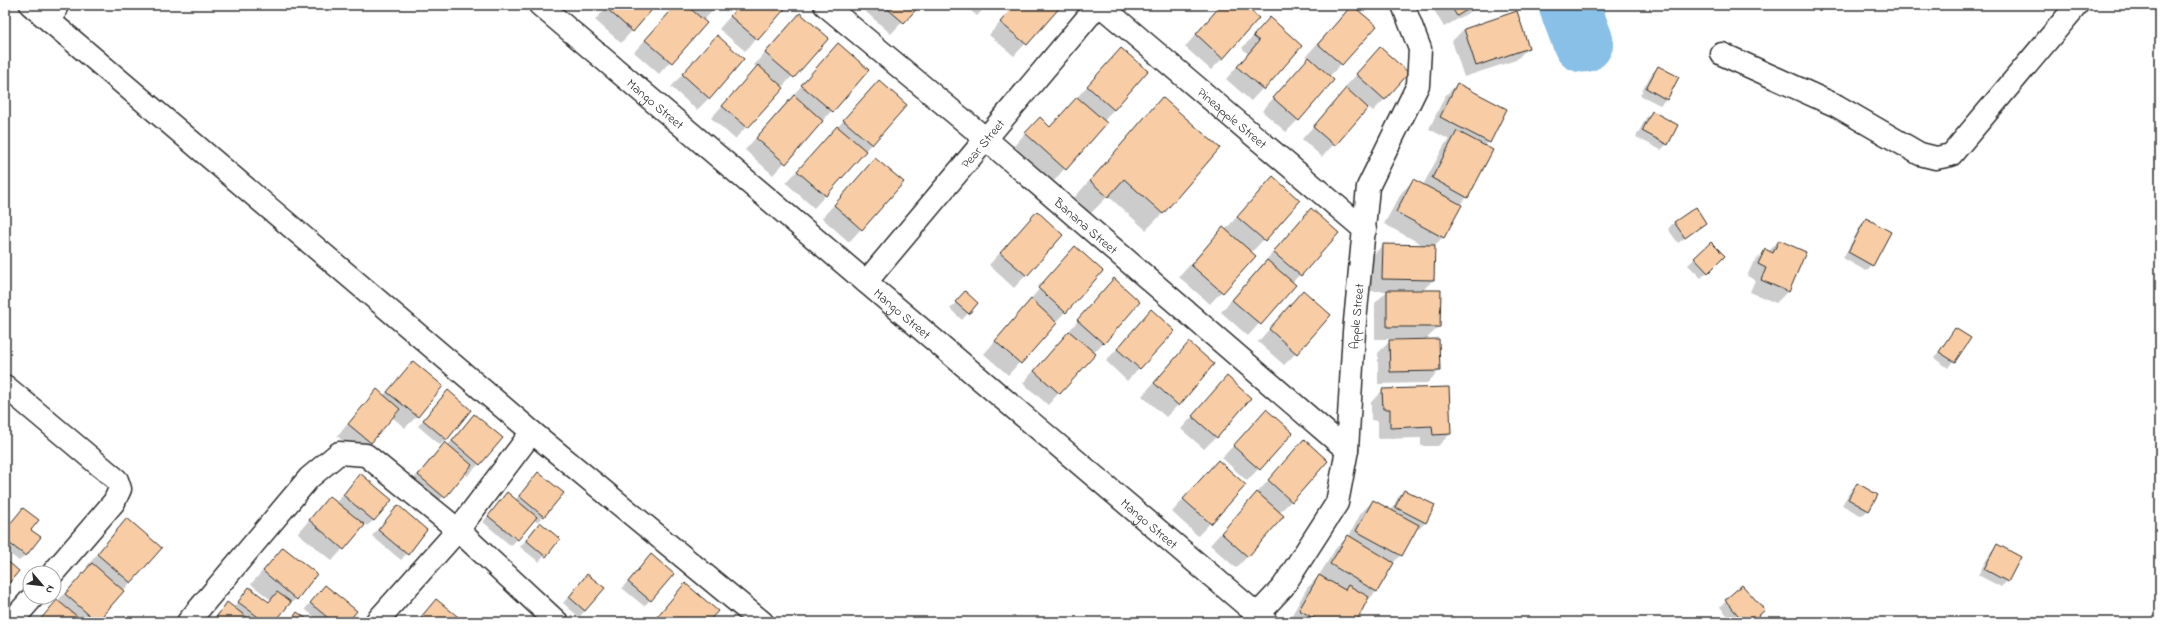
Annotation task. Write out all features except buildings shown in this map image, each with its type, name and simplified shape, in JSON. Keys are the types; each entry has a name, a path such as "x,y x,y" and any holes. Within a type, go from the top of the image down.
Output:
{"street":[{"path":"30,5 54,14 532,432 762,622"},
{"name":"Mango Street","path":"540,5 1262,618"},
{"name":"Banana Street","path":"824,5 986,139 1346,450"},
{"name":"Pear Street","path":"866,282 1099,5"},
{"name":"Pineapple Street","path":"1099,5 1365,230"},
{"name":"Apple Street","path":"1262,618 1337,502 1346,450 1354,332 1368,187 1418,85 1420,49 1403,5"},
{"path":"1722,54 1837,106 1920,154 1936,158 1951,155 2078,5"},
{"path":"9,396 117,480 120,489 114,502 60,565"},
{"path":"376,622 458,530 532,432"},
{"path":"188,622 309,478 339,453 366,455 458,530 558,622"},
{"path":"11,622 26,605"}],"waterway":[{"path":"1569,5 1583,42"}]}
